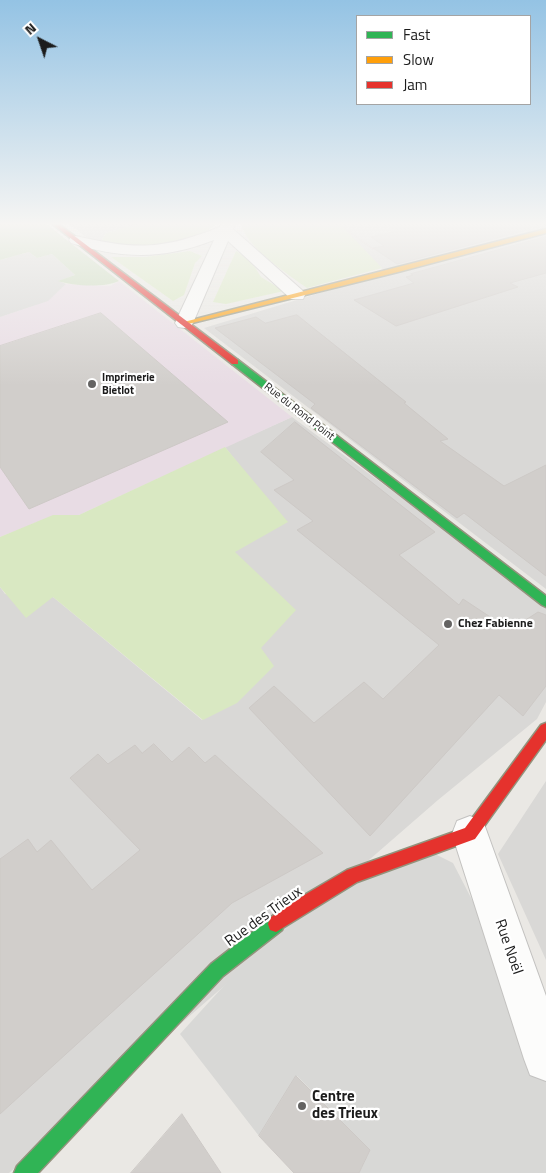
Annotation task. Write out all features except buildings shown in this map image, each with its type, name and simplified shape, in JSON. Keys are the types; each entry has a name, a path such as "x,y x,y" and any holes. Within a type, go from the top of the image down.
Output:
{"street":[{"name":"Rue du Rond Point","path":"124,277 546,602"},
{"path":"184,323 205,277"},
{"path":"278,277 297,295"},
{"path":"184,323 371,277"},
{"path":"470,834 546,729"},
{"name":"Rue Noël","path":"470,834 546,1059"},
{"name":"Rue des Trieux","path":"24,1173 217,970 290,913 353,876 470,834"}],"shaded area":[{"path":"0,277 70,277 59,281 66,284 48,301 0,317"},
{"path":"374,277 546,277 546,589 204,328"},
{"path":"119,281 292,417 79,515 53,516 0,537 0,317 47,301 66,284 110,286"},
{"path":"292,417 546,604 546,702 537,719 438,800 9,1173 0,1173 0,587 5,594 53,597 202,720 261,648 234,551 240,466 225,447"},
{"path":"546,781 546,960 498,854"},
{"path":"427,850 453,863 532,1016 546,1072 546,1173 359,1173 370,1150 297,1076 259,1136 180,1034 290,913"}],"green space":[{"path":"70,277 114,277 119,281 106,285 88,286 58,281"},
{"path":"139,277 190,277 184,295 173,301"},
{"path":"224,277 261,277 284,291 226,304 213,302"},
{"path":"291,277 349,277 307,288"},
{"path":"225,447 288,522 235,552 296,610 261,648 274,666 237,703 203,720 53,597 26,618 0,587 0,537 53,515 79,515"}],"traffic: fast":[{"path":"235,362 546,602"},
{"path":"24,1173 217,970 276,924"}],"traffic: slow":[{"path":"184,323 373,277"}],"traffic: jam":[{"path":"124,277 235,362"},
{"path":"276,924 290,913 353,876 470,834 546,729"}],"place":[{"name":"Imprimerie Bietlot","path":"92,384"},
{"name":"Chez Fabienne","path":"448,624"},
{"name":"Centre des Trieux","path":"302,1106"}]}
